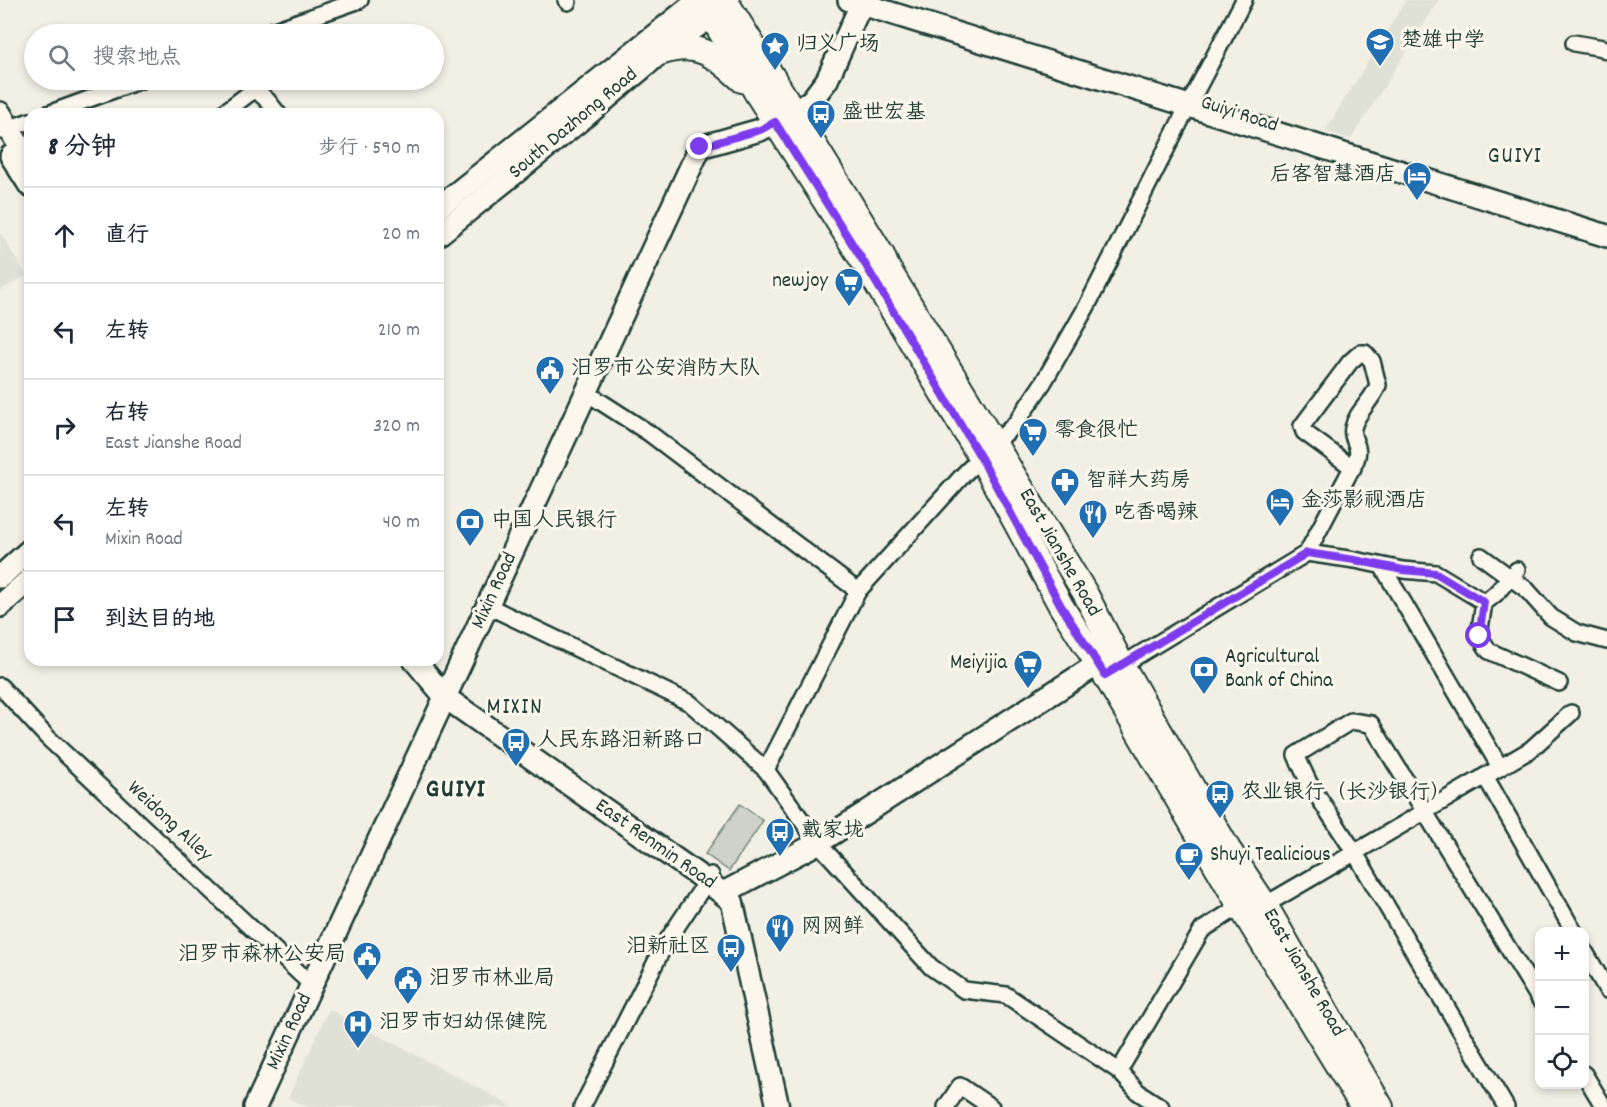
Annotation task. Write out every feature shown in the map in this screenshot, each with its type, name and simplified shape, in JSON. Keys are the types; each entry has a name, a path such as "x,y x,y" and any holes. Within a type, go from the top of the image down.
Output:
{"main road":[{"name":"East Jianshe Road","path":"716,3 756,92 784,117"},
{"name":"East Jianshe Road","path":"716,3 784,117 865,264 988,451 1061,606 1110,664 1216,828 1265,905 1381,1107"},
{"path":"654,46 677,47 708,53 756,92"},
{"name":"East Jianshe Road","path":"1110,664 1240,906 1363,1107"}],"street":[{"path":"292,24 360,0"},
{"path":"654,46 672,0"},
{"path":"766,770 858,591 1016,423 1043,383 1087,306 1189,102 1244,0"},
{"path":"861,1 1189,102 1607,236"},
{"name":"Mixin Road","path":"255,1107 453,695 591,396 700,147 760,130 811,101 827,80 861,1"},
{"name":"South Dazhong Road","path":"444,204 654,46 716,3"},
{"path":"1574,43 1604,48 1607,51"},
{"name":"South Dazhong Road","path":"444,230 579,121 654,46"},
{"path":"64,108 114,90"},
{"path":"230,108 254,90"},
{"path":"256,90 273,108"},
{"name":"Guiyi Road","path":"1189,102 1607,228"},
{"path":"2,128 24,122"},
{"path":"2,128 24,156"},
{"path":"2,128 24,174"},
{"path":"582,1107 665,944 724,889 820,845 1110,664 1307,553 1353,468 1359,453 1353,428 1378,385 1372,361 1365,353 1360,353 1350,362 1302,426 1304,432 1353,468"},
{"path":"591,396 649,433 858,591"},
{"path":"1307,553 1403,570 1436,573 1484,602"},
{"path":"0,577 24,555"},
{"path":"1481,556 1513,573 1551,617 1577,633 1607,641"},
{"path":"1382,566 1500,767"},
{"path":"1484,602 1494,598 1513,573"},
{"path":"0,606 24,584"},
{"path":"1484,602 1479,636 1489,651 1559,683"},
{"path":"493,608 690,703 766,770 820,845 931,967 964,990 1006,995 1119,1071 1138,1092 1161,1107"},
{"name":"East Renmin Road","path":"421,666 453,695 724,889 787,1107"},
{"name":"East Renmin Road","path":"433,666 453,695"},
{"name":"Weidong Alley","path":"0,686 48,737 312,985"},
{"path":"270,1107 453,695"},
{"path":"1265,905 1530,750 1571,713"},
{"path":"1506,1107 1355,853 1309,783 1296,755 1351,721 1371,724 1535,993"},
{"path":"1485,776 1571,927"},
{"name":"East Renmin Road","path":"724,889 778,1107"},
{"path":"1119,1071 1202,930 1240,906"},
{"path":"1589,959 1607,990"},
{"path":"1589,1082 1605,1107"},
{"path":"946,1107 960,1086 991,1107"}],"shaded area":[{"name":"楚雄中学","path":"1406,0 1439,0 1351,139 1325,131"},
{"path":"0,232 24,272 24,276 0,291"},
{"path":"740,804 763,821 729,871 705,854"},
{"name":"汨罗市妇幼保健院","path":"329,1009 513,1107 309,1107 288,1098"}],"place":[{"name":"楚雄中学","path":"1380,68"},
{"name":"归义广场","path":"775,72"},
{"name":"盛世宏基","path":"821,140"},
{"name":"后客智慧酒店","path":"1417,202"},
{"name":"newjoy","path":"849,308"},
{"name":"汨罗市公安消防大队","path":"550,396"},
{"name":"零食很忙","path":"1033,458"},
{"name":"智祥大药房","path":"1065,508"},
{"name":"金莎影视酒店","path":"1280,528"},
{"name":"吃香喝辣","path":"1093,540"},
{"name":"中国人民银行","path":"470,548"},
{"name":"Meiyijia","path":"1028,690"},
{"name":"Agricultural Bank of China","path":"1204,696"},
{"name":"人民东路汨新路口","path":"516,768"},
{"name":"农业银行（长沙银行）","path":"1220,820"},
{"name":"戴家垅","path":"780,858"},
{"name":"Shuyi Tealicious","path":"1189,882"},
{"name":"网网鲜","path":"780,954"},
{"name":"汨新社区","path":"731,974"},
{"name":"汨罗市森林公安局","path":"367,982"},
{"name":"汨罗市林业局","path":"408,1006"},
{"name":"汨罗市妇幼保健院","path":"358,1050"}],"district":[{"name":"GUIYI","path":"1515,157"},
{"name":"MIXIN","path":"515,708"},
{"name":"GUIYI","path":"456,790"}],"route":[{"path":"700,147 760,130 775,122 865,264 981,458 1061,606 1105,675 1307,553 1403,570 1436,573 1484,602 1479,636"}]}
